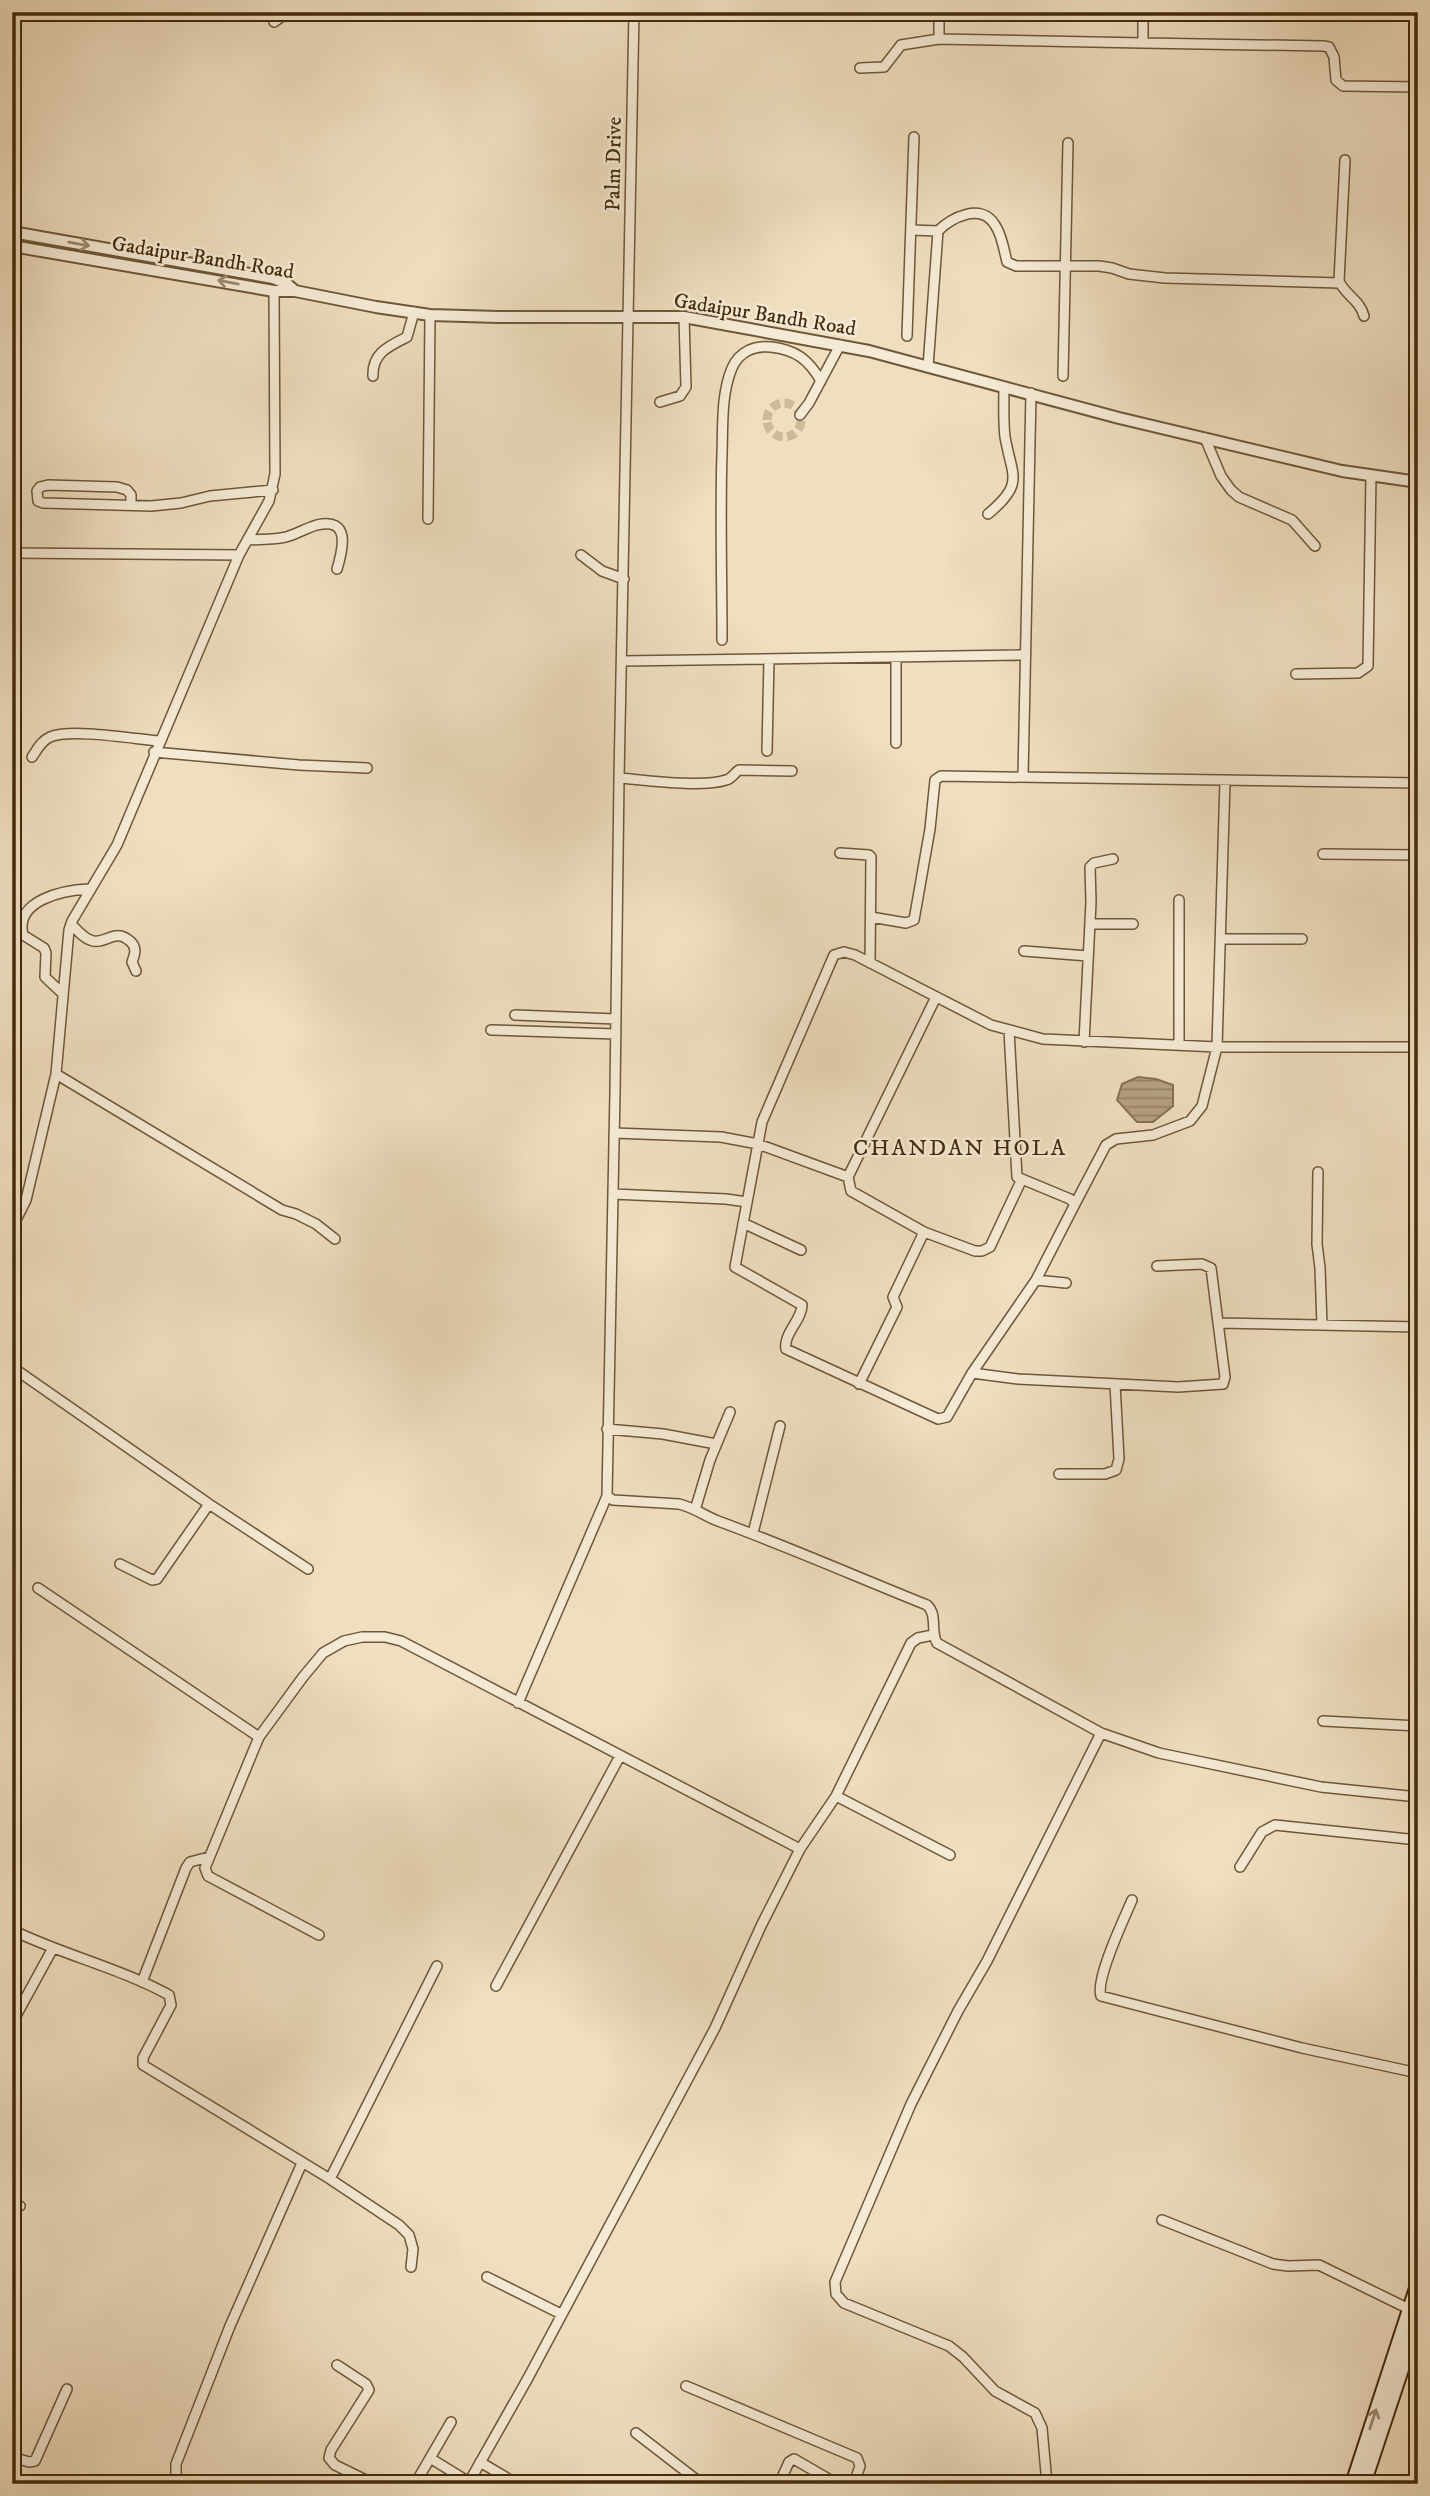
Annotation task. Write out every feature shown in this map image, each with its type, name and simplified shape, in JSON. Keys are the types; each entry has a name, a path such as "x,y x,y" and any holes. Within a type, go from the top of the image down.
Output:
{"main road":[{"path":"1352,2484 1418,2282"},
{"path":"1364,2484 1413,2349 1418,2321"}],"street":[{"path":"274,22 288,12"},
{"name":"Palm Drive","path":"607,1496 634,12"},
{"path":"939,12 939,39"},
{"path":"1143,12 1143,43"},
{"path":"860,68 884,67 901,45 939,39 1324,46 1329,47 1332,52 1336,80 1343,86 1418,87"},
{"path":"907,336 914,137"},
{"path":"1063,376 1068,144"},
{"path":"1340,283 1345,160"},
{"path":"928,366 938,231 957,216 974,214 985,216 995,223 1007,262 1023,266 1108,267 1129,274 1165,278 1340,283 1357,301 1364,316"},
{"path":"911,230 938,231"},
{"path":"12,232 273,278 295,291"},
{"name":"Gadaipur Bandh Road","path":"12,246 430,315 684,317 840,345 1119,418 1342,471 1418,482"},
{"path":"12,1228 26,1200 56,1074 71,924 117,845 239,555 273,490 274,291"},
{"path":"373,376 373,366 384,349 407,337 414,312"},
{"path":"428,519 430,315"},
{"path":"660,402 680,396 684,392 684,317"},
{"path":"800,415 840,345"},
{"path":"722,640 722,449 725,396 732,368 738,357 746,351 765,346 780,348 804,357 821,381"},
{"path":"988,513 1002,502 1013,485 1013,467 1005,434 1004,387"},
{"path":"1023,777 1031,393"},
{"path":"1205,438 1221,476 1231,491 1292,520 1315,546"},
{"path":"1296,674 1358,673 1368,666 1371,475"},
{"path":"131,505 131,495 122,488 48,485 37,491 38,500 43,503 163,506 210,496 273,490"},
{"path":"248,540 279,539 320,525 335,525 344,544 337,569"},
{"path":"12,553 239,555"},
{"path":"581,555 602,571 624,579"},
{"path":"622,661 1024,655"},
{"path":"896,743 897,657"},
{"path":"767,751 769,659"},
{"path":"32,757 45,740 54,736 83,734 159,741"},
{"path":"155,752 299,765 367,768"},
{"path":"618,778 711,782 728,780 739,769 792,771"},
{"path":"871,917 905,923 914,920 936,778 941,776 1418,783"},
{"path":"1225,781 1217,1047 1202,1106 1195,1118 1153,1135 1116,1139 1106,1145 1037,1280 972,1373 944,1419 938,1419 786,1349 785,1343 801,1314 802,1305 736,1269 734,1263 764,1116 834,955 839,952 849,953 870,963 991,1025 1043,1039 1217,1047 1418,1047"},
{"path":"840,853 862,854 871,858 870,963"},
{"path":"1323,854 1418,855"},
{"path":"1084,1042 1090,867 1094,863 1113,859"},
{"path":"62,993 45,976 44,948 23,935 22,925 35,904 68,890 89,889"},
{"path":"1179,900 1179,1045"},
{"path":"71,924 92,941 117,935 126,938 134,945 132,962 136,971"},
{"path":"1090,924 1133,924"},
{"path":"1221,939 1302,939"},
{"path":"1024,950 1088,956"},
{"path":"936,997 848,1177 851,1191 924,1232 975,1251 982,1251 990,1247 1021,1181"},
{"path":"515,1015 616,1020"},
{"path":"491,1030 616,1034"},
{"path":"1009,1030 1016,1172 1021,1181 1070,1199 1074,1204"},
{"path":"56,1074 282,1210 316,1224 335,1240"},
{"path":"614,1133 721,1137 758,1144 848,1177"},
{"path":"1318,1172 1317,1244 1322,1325"},
{"path":"613,1194 747,1202"},
{"path":"743,1223 801,1250"},
{"path":"859,1384 897,1307 893,1297 924,1232"},
{"path":"972,1373 1018,1379 1115,1384 1178,1387 1220,1385 1225,1377 1211,1268 1202,1264 1157,1266"},
{"path":"1037,1280 1066,1283"},
{"path":"1219,1323 1418,1326"},
{"path":"12,1367 209,1504 308,1569"},
{"path":"1059,1474 1105,1474 1116,1470 1119,1459 1115,1384"},
{"path":"695,1510 716,1444 730,1412"},
{"path":"753,1533 780,1426"},
{"path":"607,1429 663,1434 716,1444"},
{"path":"518,1703 607,1496 613,1500 679,1504 927,1605 933,1613 933,1635 937,1643 1101,1733 1159,1753 1321,1787 1418,1797"},
{"path":"120,1564 152,1580 157,1579 209,1504"},
{"path":"38,1588 259,1737"},
{"path":"430,2458 469,2483 715,2028 800,1849 836,1796 911,1643 918,1638 933,1635"},
{"path":"318,1935 208,1877 205,1868 259,1737 323,1653 344,1641 362,1637 385,1637 401,1641 800,1849"},
{"path":"1323,1721 1418,1726"},
{"path":"1046,2484 1042,2428 1035,2413 995,2391 949,2346 837,2299 835,2282 911,2104 958,2011 987,1961 1101,1733"},
{"path":"496,1986 620,1756"},
{"path":"836,1796 950,1855"},
{"path":"1240,1867 1262,1832 1275,1825 1418,1840"},
{"path":"142,1982 186,1868 190,1862 209,1857"},
{"path":"1132,1900 1099,1988 1101,1996 1302,2048 1418,2073"},
{"path":"12,1930 169,1995 172,2005 142,2060 144,2065 330,2179 404,2229 409,2235 414,2252 411,2267"},
{"path":"12,2023 53,1948"},
{"path":"330,2179 437,1966"},
{"path":"190,2484 176,2477 176,2464 230,2326 302,2163"},
{"path":"1162,2220 1273,2264 1319,2265 1409,2309"},
{"path":"487,2277 561,2314"},
{"path":"337,2365 366,2384 369,2390 331,2450 329,2458 335,2465 374,2484"},
{"path":"686,2386 857,2458 860,2466 854,2484"},
{"path":"12,2457 35,2461 67,2389"},
{"path":"415,2484 451,2423"},
{"path":"636,2433 702,2484"},
{"path":"779,2484 789,2462 794,2459 837,2484"},
{"path":"480,2462 517,2484"}],"shaded area":[{"path":"1138,1077 1173,1085 1173,1106 1153,1122 1137,1122 1117,1100 1122,1084"}],"tunnel":[{"path":"784,403 796,408 801,420 796,432 784,437 772,432 767,420 772,408 784,403"}],"district":[{"name":"CHANDAN HOLA","path":"960,1147"}]}
